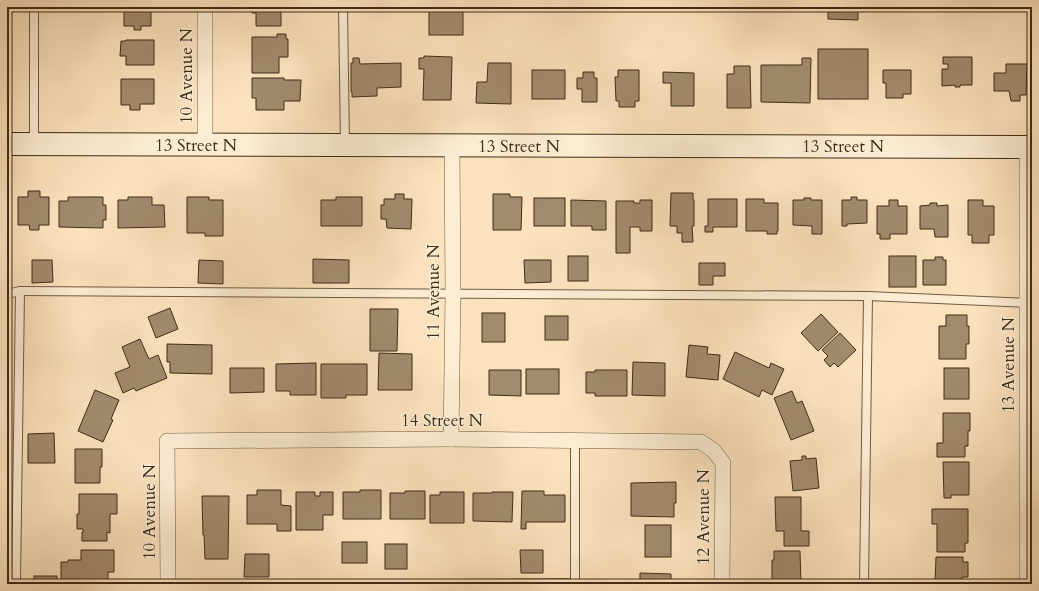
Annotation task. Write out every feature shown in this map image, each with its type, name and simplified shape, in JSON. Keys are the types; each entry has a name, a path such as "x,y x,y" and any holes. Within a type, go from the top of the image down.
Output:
{"street":[{"name":"10 Avenue N","path":"206,7 206,145"},
{"name":"13 Street N","path":"7,144 344,146 1030,146"},
{"name":"11 Avenue N","path":"451,438 453,294 452,146"},
{"name":"13 Avenue N","path":"1027,584 1030,146"},
{"name":"14 Street N","path":"168,441 451,438 700,442 714,451"},
{"name":"10 Avenue N","path":"168,441 168,584"},
{"name":"12 Avenue N","path":"714,451 723,463 722,584"}],"lane":[{"path":"34,7 34,144"},
{"path":"343,7 344,146"},
{"path":"16,584 20,291"},
{"path":"7,294 20,291 868,296 1030,303"},
{"path":"864,584 868,296"},
{"path":"454,584 574,584 576,440"}],"building":[{"path":"124,7 155,7 155,10 151,10 151,26 141,26 141,30 134,30 134,26 124,26"},
{"path":"252,7 281,7 281,26 256,26 256,13 252,13"},
{"path":"429,7 463,7 463,35 429,35"},
{"path":"828,7 858,7 858,20 828,19"},
{"path":"277,34 286,34 286,39 288,39 288,57 279,57 279,73 252,73 252,37 277,37"},
{"path":"154,40 154,65 126,65 126,56 120,56 121,41"},
{"path":"818,49 868,49 868,99 818,99"},
{"path":"424,56 452,57 451,100 423,100 424,69 419,69 419,58 424,58"},
{"path":"943,57 972,57 972,85 960,85 960,87 955,87 955,85 942,86 942,69 948,69 948,64 943,64"},
{"path":"353,58 359,58 360,64 401,63 401,87 377,88 377,96 352,97 351,63 353,63"},
{"path":"802,58 811,58 810,103 761,102 761,65 802,65"},
{"path":"488,63 511,63 511,104 476,103 477,82 487,82"},
{"path":"1006,64 1027,64 1026,95 1020,95 1020,101 1011,101 1009,91 994,91 994,73 1006,73"},
{"path":"734,66 750,66 751,108 727,108 727,74 734,74"},
{"path":"532,70 565,70 565,99 532,99"},
{"path":"618,70 639,70 639,101 635,101 635,107 619,107 619,101 616,101 615,77 618,77"},
{"path":"883,70 911,70 911,94 903,94 903,98 886,98 886,83 883,83"},
{"path":"583,72 594,72 594,78 597,78 597,102 582,102 582,89 577,89 577,78 583,78"},
{"path":"663,72 694,73 694,106 671,106 671,83 663,83"},
{"path":"252,78 284,78 284,80 301,80 300,101 284,101 284,110 256,110 256,98 252,98"},
{"path":"121,79 154,79 154,104 140,104 140,110 130,110 130,105 121,105"},
{"path":"28,191 40,191 40,197 49,197 49,225 39,225 39,230 30,230 29,225 18,225 18,197 28,197"},
{"path":"671,193 693,193 693,242 682,242 682,233 677,233 677,226 670,226"},
{"path":"395,194 404,194 404,199 412,199 411,229 387,228 386,219 381,219 381,205 384,205 384,199 395,199"},
{"path":"493,194 510,194 510,197 522,197 521,230 493,230"},
{"path":"68,197 103,197 103,205 106,205 106,220 103,220 103,228 59,227 59,201 68,201"},
{"path":"128,197 152,197 152,205 164,205 165,227 118,228 118,200 128,200"},
{"path":"187,197 209,197 209,200 223,200 223,236 205,236 205,233 187,233"},
{"path":"336,197 362,197 362,226 321,226 321,200 336,200"},
{"path":"851,197 857,197 857,200 867,200 867,223 847,224 847,226 842,226 842,200 851,200"},
{"path":"534,198 565,198 565,226 534,226"},
{"path":"804,198 811,198 811,200 822,200 822,234 812,234 812,226 793,225 793,200 804,200"},
{"path":"708,199 737,199 737,227 713,227 713,232 705,232 705,226 708,226"},
{"path":"746,199 764,199 764,203 778,203 777,234 767,234 767,231 746,231"},
{"path":"571,200 606,201 606,230 592,230 592,226 571,226"},
{"path":"640,200 652,200 652,231 640,231 640,227 630,227 630,253 616,253 616,201 634,201 634,203 640,203"},
{"path":"889,200 898,200 898,206 907,206 907,234 890,234 890,239 880,239 880,234 877,234 877,206 889,206"},
{"path":"968,200 983,200 983,206 994,206 994,235 989,235 989,243 972,243 972,235 968,235"},
{"path":"930,203 937,203 937,206 948,205 948,237 935,237 934,229 920,229 920,206 930,205"},
{"path":"568,256 588,256 588,281 568,281"},
{"path":"889,256 916,256 916,287 889,287"},
{"path":"935,257 943,257 943,260 946,260 946,285 923,285 923,260 935,260"},
{"path":"313,259 349,260 349,283 313,283"},
{"path":"32,260 52,260 53,282 32,283"},
{"path":"199,260 223,261 223,284 198,283"},
{"path":"524,260 551,260 551,282 525,283"},
{"path":"699,263 725,263 725,276 713,276 713,285 699,285"},
{"path":"170,308 178,329 156,338 148,317"},
{"path":"370,309 398,309 397,351 370,351"},
{"path":"482,313 505,313 505,342 482,342"},
{"path":"821,314 838,332 818,351 801,333"},
{"path":"946,315 967,315 967,326 969,326 969,344 966,344 966,359 939,359 939,326 946,326"},
{"path":"545,316 568,316 568,340 545,340"},
{"path":"840,333 856,350 838,367 834,363 830,367 824,360 828,356 822,350"},
{"path":"140,339 149,359 158,355 167,378 136,391 134,388 123,393 115,373 130,367 122,347"},
{"path":"167,344 212,345 212,374 170,373 170,362 167,362"},
{"path":"689,345 708,347 707,354 720,355 718,380 686,377"},
{"path":"735,352 769,368 771,363 784,369 772,395 762,390 759,397 723,379"},
{"path":"379,353 412,354 412,390 378,390"},
{"path":"633,362 665,363 665,396 632,395"},
{"path":"316,363 316,395 290,395 290,391 276,391 276,364"},
{"path":"321,364 367,364 367,395 346,395 346,398 321,398"},
{"path":"230,368 264,368 264,392 230,393"},
{"path":"944,368 969,368 969,399 944,399"},
{"path":"526,369 559,369 559,394 526,394"},
{"path":"489,370 521,370 521,396 489,395"},
{"path":"595,370 627,370 627,396 595,396 595,393 586,393 586,372 595,372"},
{"path":"95,390 119,400 111,419 113,420 103,442 78,431"},
{"path":"792,391 797,403 802,401 814,431 791,440 774,398"},
{"path":"943,413 970,413 970,431 968,431 968,446 965,446 965,457 937,457 937,443 943,443"},
{"path":"54,433 55,463 28,463 28,434"},
{"path":"75,449 102,449 100,483 75,483"},
{"path":"802,456 806,456 806,459 816,458 819,488 793,491 790,461 802,460"},
{"path":"943,462 969,462 969,495 951,495 951,498 944,498"},
{"path":"676,482 674,517 631,516 631,483"},
{"path":"257,490 281,490 281,505 291,506 291,531 277,531 277,524 247,524 247,495 257,495"},
{"path":"360,490 381,490 381,519 343,519 343,492 360,492"},
{"path":"405,491 425,491 425,519 390,519 390,493 405,493"},
{"path":"522,491 544,491 544,495 565,495 565,522 526,522 526,529 521,529"},
{"path":"296,492 315,492 315,496 320,496 320,492 333,492 333,515 323,515 323,530 296,530"},
{"path":"440,492 464,492 464,523 430,523 430,495 440,495"},
{"path":"513,492 512,522 473,521 473,493"},
{"path":"79,494 117,494 117,514 110,514 110,533 107,532 107,541 82,541 83,529 77,529"},
{"path":"202,496 229,496 228,559 205,559"},
{"path":"775,497 801,497 801,531 809,531 809,546 784,546 784,531 776,531"},
{"path":"932,509 968,509 968,543 965,543 965,552 937,552 937,524 932,524"},
{"path":"645,525 671,525 671,557 645,557"},
{"path":"342,542 367,542 367,563 342,563"},
{"path":"385,544 407,544 407,569 385,569"},
{"path":"81,550 114,550 114,572 108,572 108,584 67,584 67,581 61,581 61,562 68,562 68,560 81,560"},
{"path":"520,550 543,550 543,573 521,573"},
{"path":"774,551 800,551 801,584 780,584 780,582 772,582 772,560 774,560"},
{"path":"245,554 269,554 269,577 244,577"},
{"path":"936,557 963,557 963,562 968,562 968,577 962,577 962,584 935,584"},
{"path":"640,573 671,574 671,584 640,584"},
{"path":"34,576 57,576 57,584 34,584"}]}
